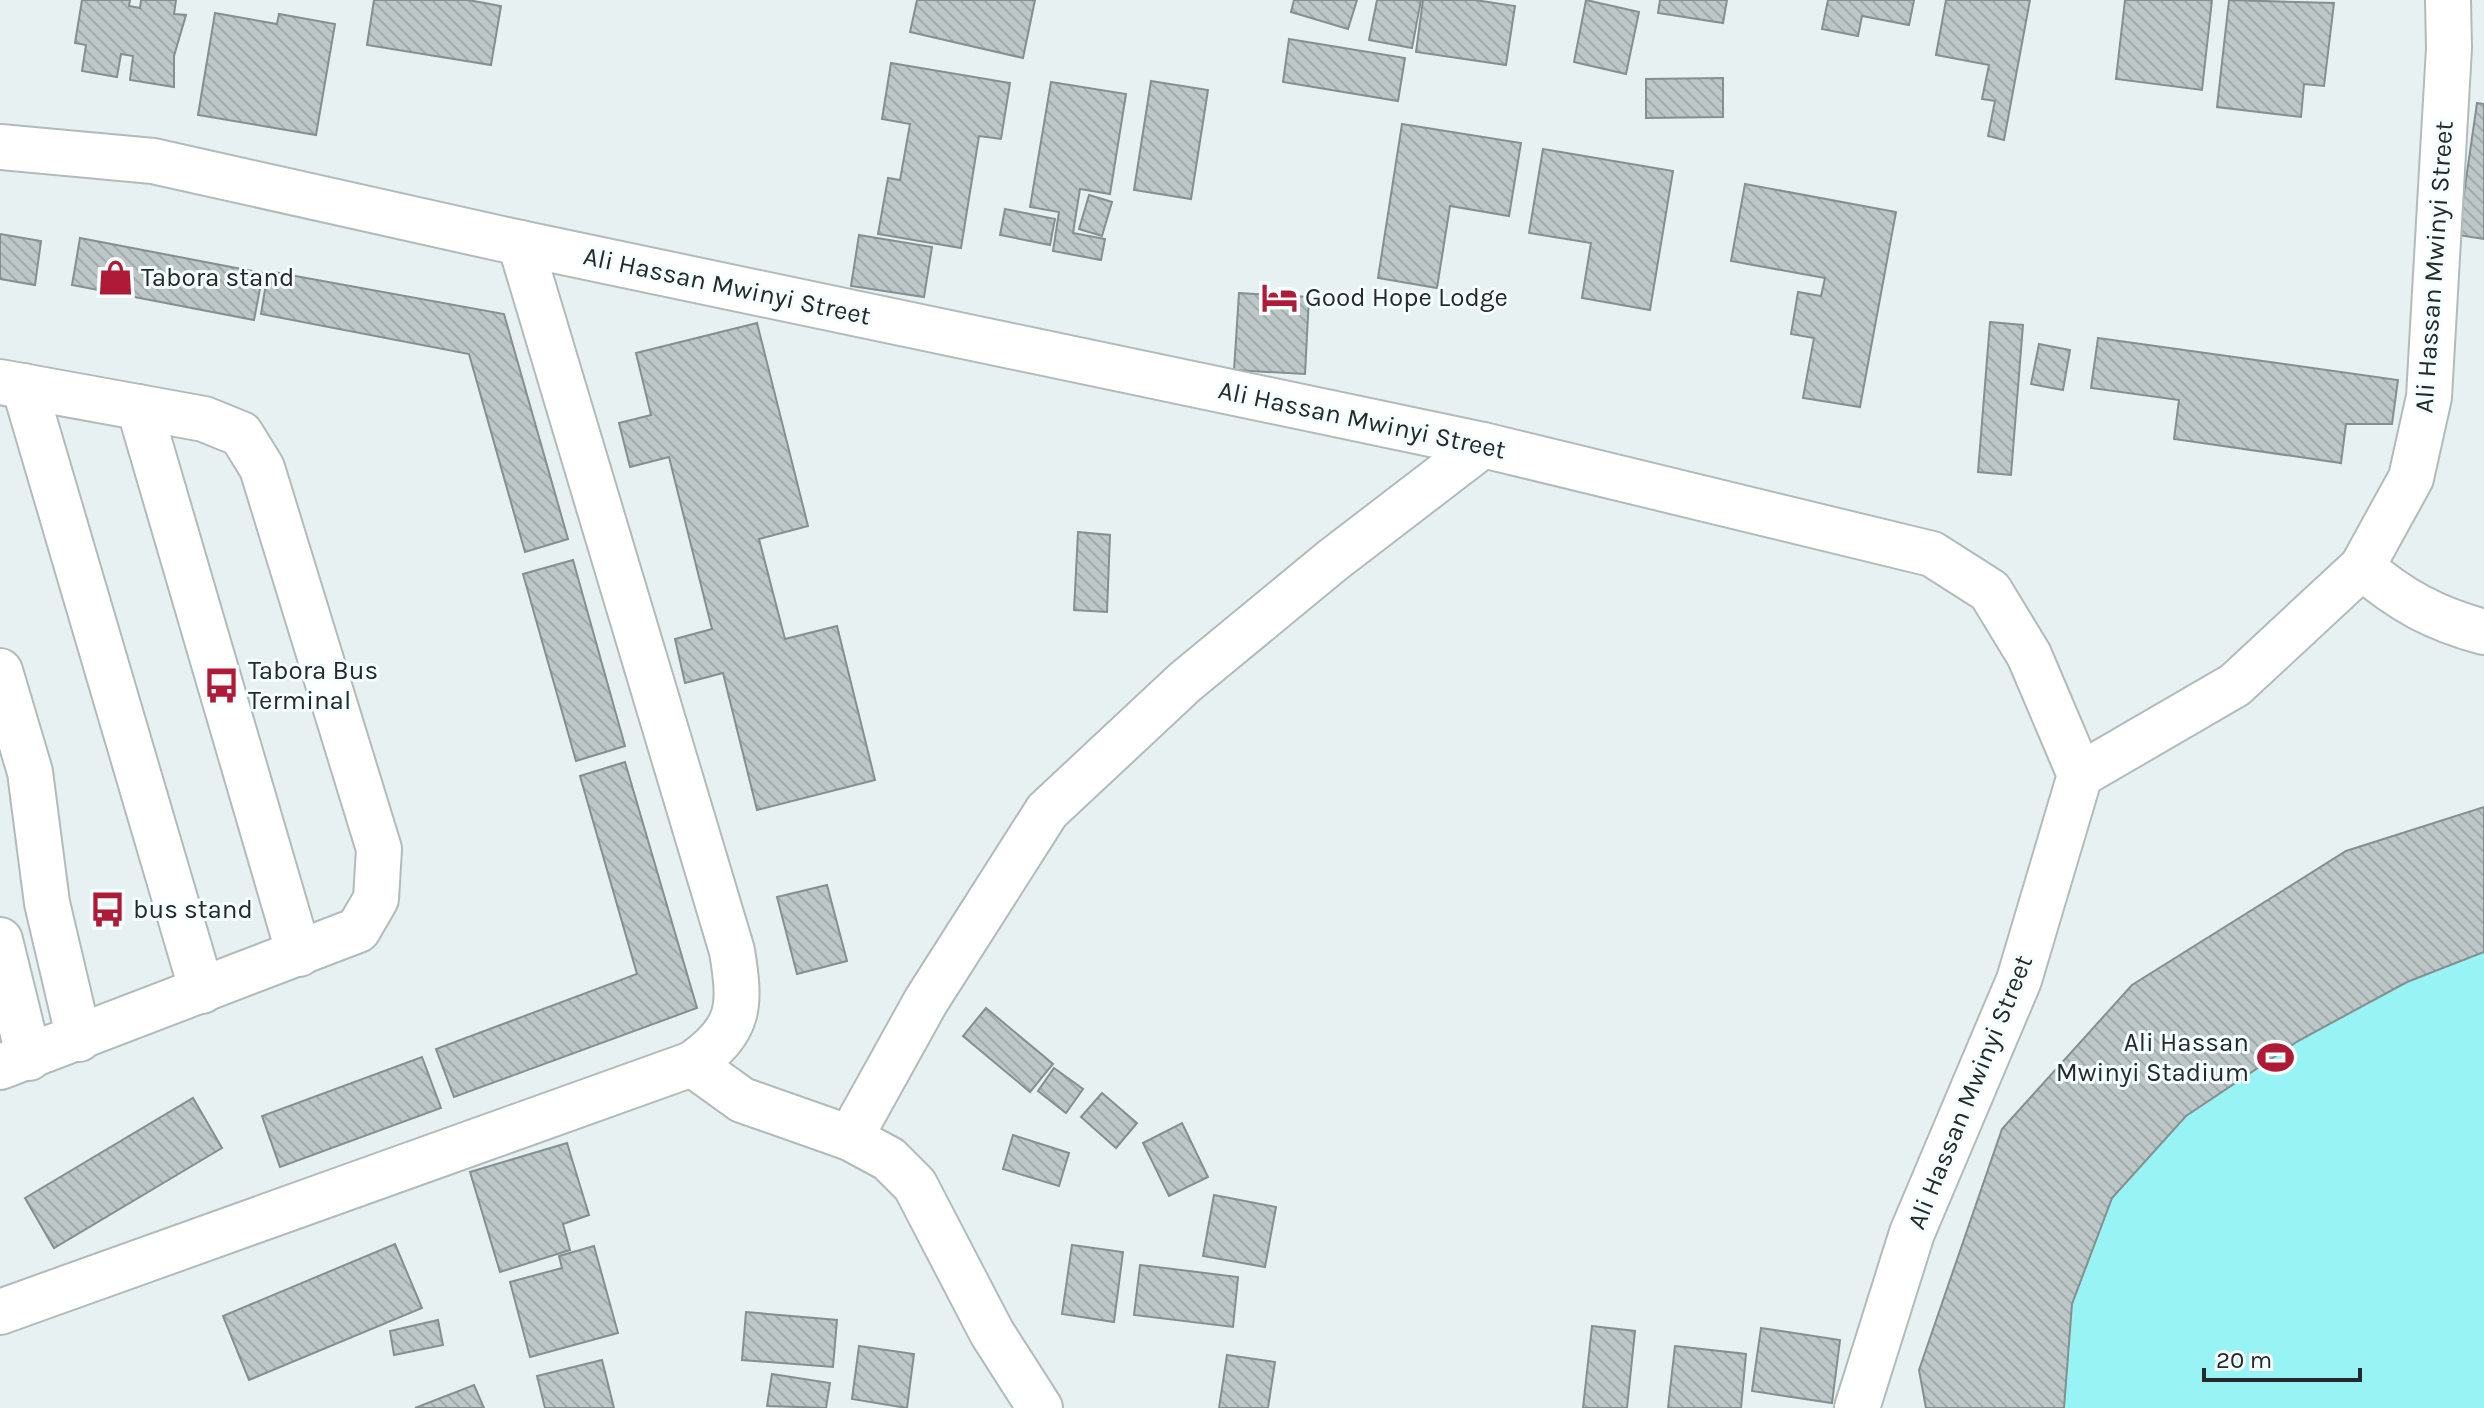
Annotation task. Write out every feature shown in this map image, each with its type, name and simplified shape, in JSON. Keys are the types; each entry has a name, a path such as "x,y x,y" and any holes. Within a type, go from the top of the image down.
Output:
{"lane":[{"name":"Ali Hassan Mwinyi Street","path":"2080,775 2235,685 2362,567 2411,478 2429,397 2449,48 2448,0"},
{"name":"Ali Hassan Mwinyi Street","path":"0,147 153,161 520,243 1483,445 1932,554 1990,591 2029,655 2080,775 2019,980 1912,1233 1857,1408"},
{"path":"0,1312 692,1064 716,1047 733,1024 739,995 732,951 520,243"},
{"path":"0,940 14,1063 299,954 358,930 376,899 379,849 262,468 241,434 204,419 12,384 202,991"},
{"path":"139,407 299,954"},
{"path":"850,1138 926,1001 1047,811 1185,682 1333,560 1483,445"},
{"path":"2362,567 2396,597 2456,625 2484,632"},
{"path":"0,671 30,772 47,903 79,1039"},
{"path":"692,1064 742,1100 850,1138 889,1159 915,1185 992,1333 1040,1408"}],"shaded area":[{"name":"Ali Hassan Mwinyi Stadium","path":"2484,807 2484,1408 1926,1408 1919,1370 2002,1129 2132,985 2346,851"}],"building":[{"path":"82,0 130,0 129,6 140,8 141,0 176,0 174,14 186,15 174,56 174,87 130,80 133,56 121,54 117,77 82,71 86,45 75,43"},
{"path":"374,0 468,0 501,6 491,65 367,45"},
{"path":"917,0 1035,0 1023,58 910,32"},
{"path":"1294,0 1357,0 1348,29 1291,12"},
{"path":"1377,0 1421,0 1412,48 1369,40"},
{"path":"1423,0 1475,0 1515,6 1506,65 1416,52"},
{"path":"1586,0 1639,12 1626,74 1574,62"},
{"path":"1660,0 1727,0 1723,23 1658,13"},
{"path":"1828,0 1914,0 1909,25 1862,16 1858,36 1822,29"},
{"path":"1946,0 2030,0 2004,140 1988,136 1995,101 1982,99 1989,65 1936,55"},
{"path":"2125,0 2212,0 2202,90 2116,79"},
{"path":"2229,0 2334,3 2324,86 2304,84 2301,117 2217,107"},
{"path":"215,13 277,24 279,14 335,24 316,135 198,115"},
{"path":"1289,39 1405,58 1398,101 1283,82"},
{"path":"891,63 1010,83 1001,139 979,136 961,248 878,234 888,178 900,180 910,124 882,119"},
{"path":"1723,78 1723,117 1646,118 1646,79"},
{"path":"1151,81 1208,90 1191,199 1134,190"},
{"path":"1051,82 1126,94 1110,194 1080,189 1073,233 1105,239 1101,260 1053,251 1059,212 1030,207"},
{"path":"2477,103 2484,104 2484,239 2458,235"},
{"path":"1402,124 1521,143 1509,216 1450,206 1437,288 1378,278"},
{"path":"1543,149 1673,171 1650,310 1582,298 1591,243 1529,233"},
{"path":"1745,184 1896,212 1860,407 1803,398 1814,338 1791,334 1798,292 1821,296 1825,278 1731,261"},
{"path":"1089,195 1112,202 1102,236 1079,229"},
{"path":"1005,209 1055,219 1050,245 1000,235"},
{"path":"0,234 41,241 35,285 0,279"},
{"path":"859,235 932,247 924,297 851,286"},
{"path":"80,238 263,273 254,320 72,285"},
{"path":"268,271 504,314 568,539 525,552 469,354 261,314"},
{"path":"1239,293 1309,297 1305,374 1234,370"},
{"path":"1990,322 2023,325 2011,475 1978,472"},
{"path":"757,323 808,526 759,539 785,639 837,626 875,780 757,810 723,673 685,683 675,639 712,629 669,457 630,467 619,423 651,415 636,353"},
{"path":"2098,338 2398,380 2392,424 2346,424 2341,463 2174,439 2179,400 2091,388"},
{"path":"2039,344 2070,350 2063,390 2031,384"},
{"path":"1078,532 1110,535 1107,612 1074,610"},
{"path":"573,560 625,746 576,761 523,574"},
{"path":"625,762 697,1008 454,1097 436,1049 637,974 580,776"},
{"path":"2484,807 2484,952 2407,982 2298,1041 2186,1116 2112,1198 2072,1304 2064,1408 1926,1408 1919,1370 2002,1129 2132,985 2346,851"},
{"path":"827,885 847,961 797,974 777,897"},
{"path":"986,1008 1053,1064 1030,1092 963,1036"},
{"path":"422,1057 441,1108 280,1167 262,1116"},
{"path":"1054,1068 1083,1089 1066,1113 1038,1091"},
{"path":"1102,1093 1137,1123 1116,1148 1081,1117"},
{"path":"193,1098 222,1148 54,1248 25,1198"},
{"path":"1182,1123 1208,1177 1169,1196 1143,1143"},
{"path":"1013,1135 1069,1153 1059,1186 1003,1169"},
{"path":"567,1143 589,1215 563,1224 570,1250 500,1272 470,1172"},
{"path":"1214,1195 1276,1207 1265,1267 1203,1256"},
{"path":"395,1244 422,1308 249,1380 223,1316"},
{"path":"1072,1245 1123,1252 1114,1322 1062,1314"},
{"path":"594,1246 618,1333 530,1357 510,1282 562,1268 559,1256"},
{"path":"1140,1265 1238,1277 1233,1327 1134,1315"},
{"path":"746,1312 837,1320 833,1367 742,1360"},
{"path":"438,1320 443,1345 394,1355 390,1331"},
{"path":"1592,1326 1635,1331 1627,1408 1583,1408"},
{"path":"1761,1328 1840,1340 1832,1403 1752,1391"},
{"path":"859,1346 914,1354 907,1408 852,1399"},
{"path":"1675,1346 1746,1354 1741,1408 1668,1408"},
{"path":"1227,1355 1275,1362 1268,1408 1219,1408"},
{"path":"602,1360 614,1408 545,1408 537,1376"},
{"path":"772,1374 830,1383 826,1408 767,1406"},
{"path":"474,1385 484,1408 415,1408"}],"place":[{"name":"Tabora stand","path":"115,277"},
{"name":"Good Hope Lodge","path":"1279,297"},
{"name":"Tabora Bus Terminal","path":"222,685"},
{"name":"bus stand","path":"107,909"},
{"name":"Ali Hassan Mwinyi Stadium","path":"2275,1057"}]}
